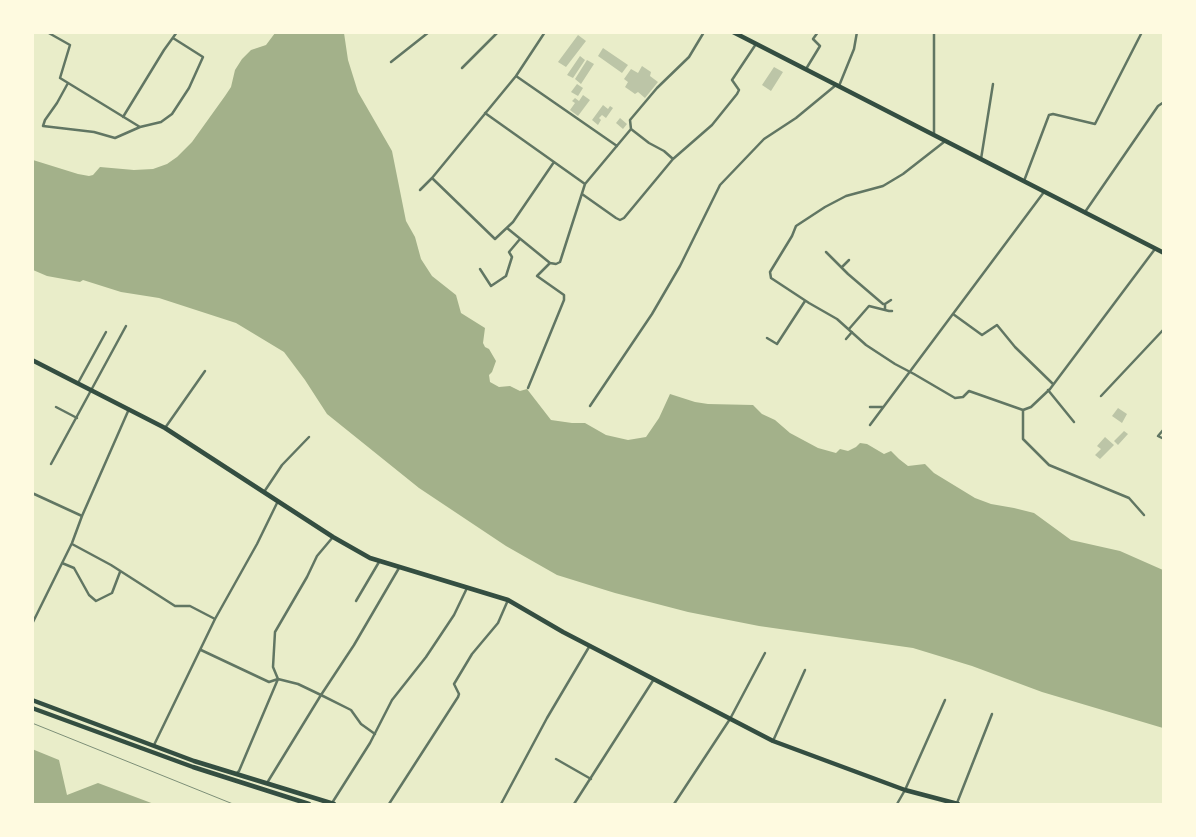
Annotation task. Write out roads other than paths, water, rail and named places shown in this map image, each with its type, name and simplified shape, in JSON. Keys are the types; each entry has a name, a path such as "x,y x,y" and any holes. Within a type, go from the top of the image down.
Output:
{"main road":[{"path":"733,32 934,135 944,142 1164,253"},
{"path":"32,360 165,428 333,537 380,562 508,600 590,646 773,741 905,790 957,804"},
{"path":"32,700 154,744 194,761 332,804"},
{"path":"32,708 233,780 309,804"}],"street":[{"path":"47,32 70,45 60,78 140,127"},
{"path":"124,117 177,32"},
{"path":"391,62 429,32"},
{"path":"462,68 498,32"},
{"path":"420,190 516,76 545,32"},
{"path":"673,159 631,129 630,120 657,88 689,57 704,32"},
{"path":"806,69 820,46 814,40 820,32"},
{"path":"590,406 652,314 680,266 720,185 764,139 796,118 838,85 852,56 857,32"},
{"path":"934,32 934,135"},
{"path":"1024,181 1049,115 1053,114 1095,124 1142,32"},
{"path":"68,83 43,126 94,132 115,138 140,127 161,122 172,114 189,88 203,57 173,38"},
{"path":"582,194 620,220 624,218 673,159 712,125 737,94 739,90 732,80 756,44"},
{"path":"516,76 617,146"},
{"path":"981,159 993,84"},
{"path":"1085,212 1158,106 1161,102 1164,102"},
{"path":"485,113 585,184"},
{"path":"507,228 550,263 556,264 560,262 585,184 631,129"},
{"path":"944,142 903,174 883,186 846,196 796,226 770,272 771,278 837,319 866,345 955,398 963,397 969,391 1023,410 1030,407 1053,384 1156,248"},
{"path":"432,178 495,239 513,222 554,162"},
{"path":"870,425 1044,191"},
{"path":"480,269 491,286 506,276 512,257 509,252 520,239"},
{"path":"826,252 883,304 886,304"},
{"path":"842,268 849,260"},
{"path":"528,388 564,300 564,295 537,276 550,263"},
{"path":"767,338 777,344 805,300"},
{"path":"885,310 886,304 891,300"},
{"path":"849,328 869,306 892,310"},
{"path":"953,314 982,335 997,325 1015,347 1053,384"},
{"path":"52,464 126,326"},
{"path":"1101,396 1164,328"},
{"path":"78,382 106,332"},
{"path":"846,338 852,332"},
{"path":"165,428 205,371"},
{"path":"1048,390 1074,422"},
{"path":"56,407 77,419"},
{"path":"870,407 883,407"},
{"path":"32,624 72,543 129,409"},
{"path":"1023,410 1023,439 1049,465 1129,498 1144,516"},
{"path":"1164,429 1158,436 1164,439"},
{"path":"264,492 282,465 309,438"},
{"path":"32,493 82,516"},
{"path":"154,744 215,619 278,501"},
{"path":"233,780 239,771 278,679 273,667 275,632 317,556 333,537"},
{"path":"72,543 175,606 190,606 215,619"},
{"path":"356,601 380,562"},
{"path":"62,563 74,568 89,595 96,601 112,593 121,572"},
{"path":"267,783 320,695 354,645 399,568"},
{"path":"332,804 375,734 392,700 426,657 454,615 468,587"},
{"path":"389,804 458,697 459,694 454,684 472,654 498,623 508,600"},
{"path":"501,804 547,718 590,646"},
{"path":"201,650 262,680 269,682 278,679 298,684 351,710 361,724 375,734"},
{"path":"674,804 730,719 765,653"},
{"path":"773,741 805,670"},
{"path":"575,804 654,679"},
{"path":"897,804 945,700"},
{"path":"957,804 992,714"},
{"path":"556,759 591,779"}],"railway":[{"path":"32,723 233,804"}]}
